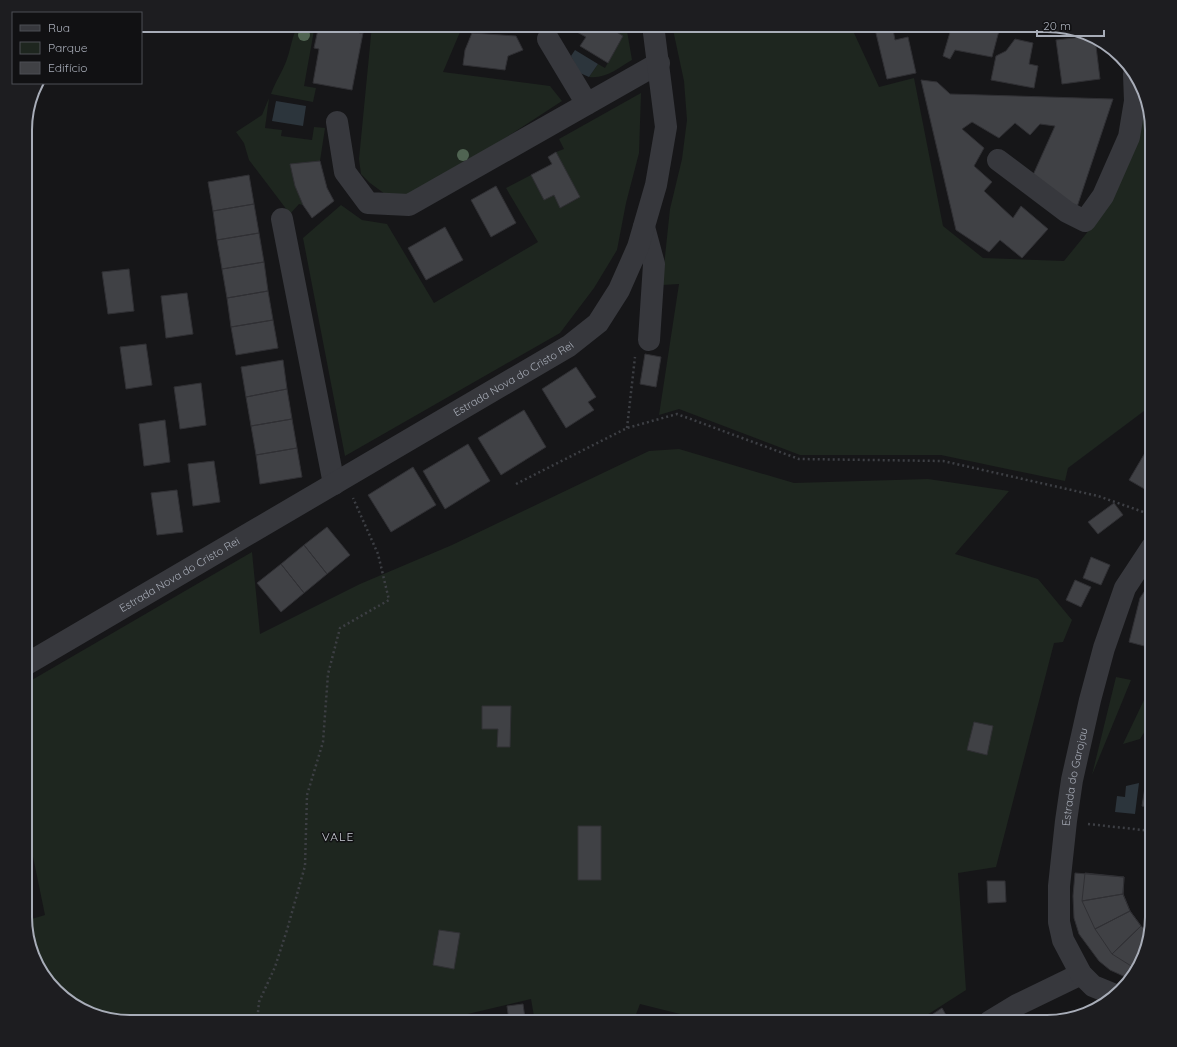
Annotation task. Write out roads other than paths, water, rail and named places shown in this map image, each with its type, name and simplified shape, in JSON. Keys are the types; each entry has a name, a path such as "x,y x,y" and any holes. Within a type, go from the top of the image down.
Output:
{"street":[{"name":"Estrada Nova do Cristo Rei","path":"32,661 569,346 598,323 620,290 638,247 656,185 666,127 654,32"},
{"path":"548,39 587,104"},
{"path":"337,122 344,172 368,202 409,205 659,63"},
{"path":"998,160 1067,212 1085,221 1103,196 1129,137 1135,101 1134,86"},
{"path":"282,219 339,480"},
{"path":"644,227 654,264 649,340"},
{"name":"Estrada do Garajau","path":"1109,993 1093,986 1080,974 1063,940 1059,922 1059,886 1072,780 1090,700 1113,619 1125,588 1145,558"},
{"path":"1001,1015 1017,1005 1080,974"}],"district":[{"name":"VALE","path":"338,837"}]}
